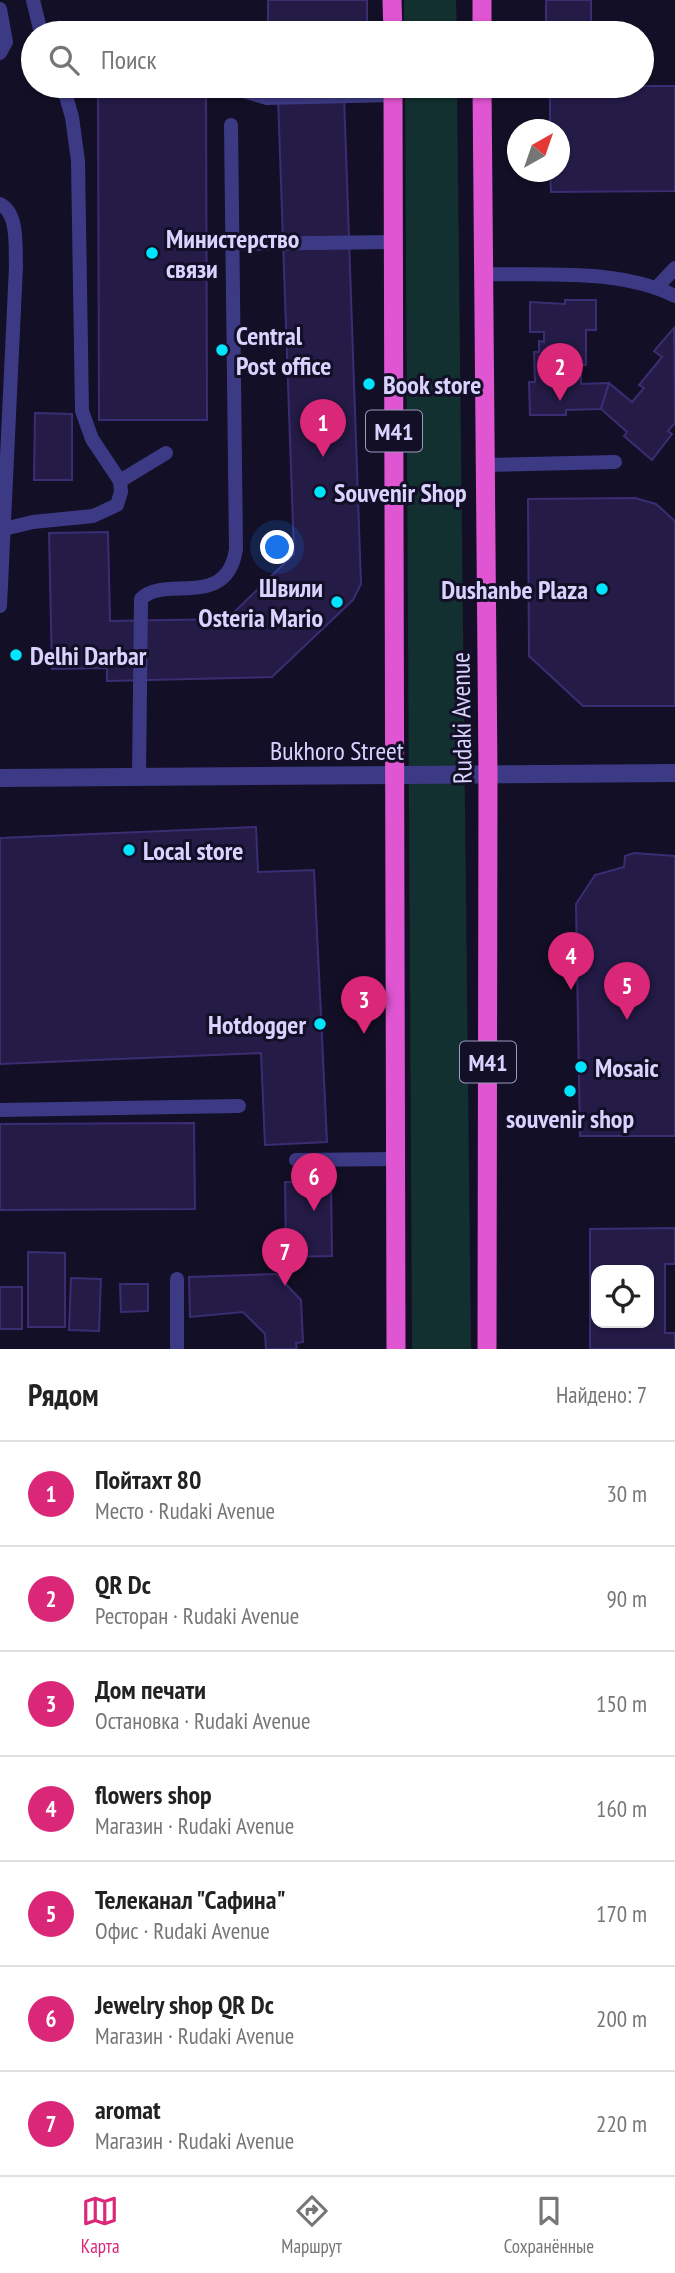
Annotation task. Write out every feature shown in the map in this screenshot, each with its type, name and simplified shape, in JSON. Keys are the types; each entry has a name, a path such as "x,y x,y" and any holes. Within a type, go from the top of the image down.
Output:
{"highway":[{"path":"393,0 393,21"},
{"path":"482,0 482,21"},
{"name":"M41","path":"393,98 396,1349"},
{"name":"Rudaki Avenue","path":"482,98 483,465 488,775 487,1349"}],"street":[{"name":"Bukhoro Street","path":"0,778 675,773"}],"lane":[{"path":"33,0 38,21"},
{"path":"0,9 6,42 0,53"},
{"path":"2,530 33,522 104,513 120,499 120,481 92,439 82,411 78,161 72,117 66,98"},
{"path":"139,777 141,599 154,590 200,588 225,573 234,557 231,125"},
{"path":"0,204 8,209 14,228 7,325 0,606"},
{"path":"232,244 393,242"},
{"path":"656,287 675,268"},
{"path":"483,274 609,278 656,287 675,296"},
{"path":"120,481 166,453"},
{"path":"483,465 615,462"},
{"path":"0,1110 239,1106"},
{"path":"296,1160 396,1159"},
{"path":"177,1279 177,1349"}],"green space":[{"path":"404,0 456,0 457,21 404,21"},
{"path":"405,98 457,98 471,1349 412,1349"}],"building":[{"path":"268,0 367,0 367,21 268,21"},
{"path":"546,0 591,0 591,21 546,21"},
{"path":"654,86 675,86 675,191 551,192 550,182 570,182 570,119 550,119 550,98 654,98"},
{"name":"Министерство связи","path":"98,98 206,98 207,420 99,420"},
{"path":"278,98 344,98 361,584 353,600 272,677 107,681 107,668 52,669 49,533 108,532 110,621 227,619 294,554"},
{"path":"565,300 596,300 596,330 586,330 586,365 581,365 581,384 609,383 601,409 566,410 566,415 530,415 529,382 535,382 534,352 539,352 539,341 544,342 544,332 530,332 530,302 565,304"},
{"path":"674,328 675,423 668,431 672,434 652,460 624,436 627,432 601,409 609,383 632,402 644,388 639,385 662,357 654,351"},
{"path":"35,413 72,414 72,480 34,480"},
{"name":"Dushanbe Plaza","path":"635,498 656,504 675,521 675,706 583,706 529,656 528,499"},
{"path":"256,827 258,872 314,870 327,1142 265,1145 261,1053 0,1064 0,838"},
{"path":"634,853 675,856 675,1136 580,1136 576,904 595,875 624,867 625,856"},
{"path":"194,1123 195,1209 0,1210 0,1124"},
{"path":"285,1182 331,1182 332,1256 286,1257"},
{"path":"675,1228 675,1264 665,1264 665,1333 675,1333 675,1349 590,1349 590,1229"},
{"path":"28,1252 65,1253 65,1327 28,1327"},
{"path":"276,1274 301,1300 303,1342 296,1343 297,1349 266,1349 265,1334 243,1312 190,1317 189,1277"},
{"path":"71,1278 101,1279 99,1331 69,1330"},
{"path":"120,1284 148,1284 148,1311 121,1312"},
{"path":"0,1287 22,1287 22,1329 0,1329"}],"place":[{"name":"Министерство связи","path":"152,253"},
{"name":"Central Post office","path":"222,350"},
{"name":"Book store","path":"369,384"},
{"name":"QR Dc","path":"560,401"},
{"name":"Пойтахт 80","path":"323,457"},
{"name":"Souvenir Shop","path":"320,492"},
{"name":"Dushanbe Plaza","path":"602,589"},
{"name":"Швили Osteria Mario","path":"337,602"},
{"name":"Delhi Darbar","path":"16,655"},
{"name":"Local store","path":"129,850"},
{"name":"flowers shop","path":"571,990"},
{"name":"Телеканал \"Сафина\"","path":"627,1020"},
{"name":"Hotdogger","path":"320,1024"},
{"name":"Дом печати","path":"364,1034"},
{"name":"Mosaic","path":"581,1067"},
{"name":"souvenir shop","path":"570,1091"},
{"name":"Jewelry shop QR Dc","path":"314,1211"},
{"name":"aromat","path":"285,1286"}]}
